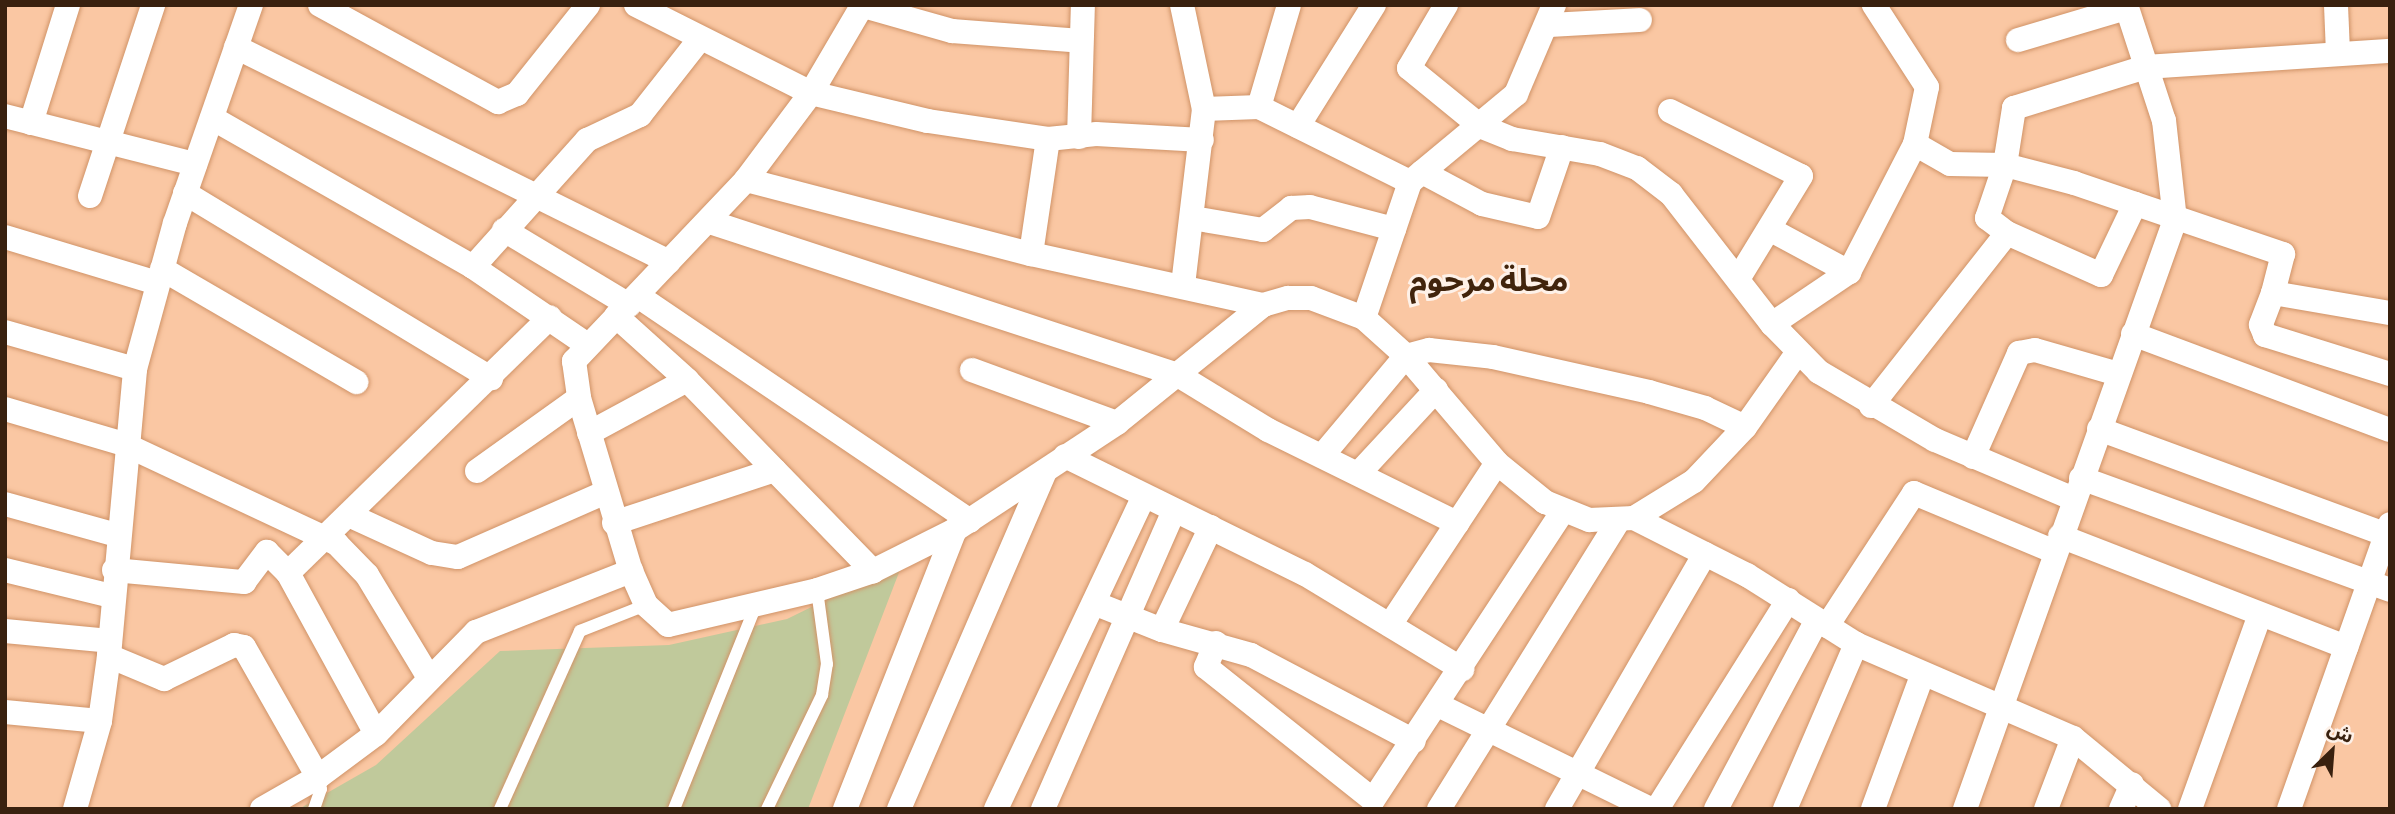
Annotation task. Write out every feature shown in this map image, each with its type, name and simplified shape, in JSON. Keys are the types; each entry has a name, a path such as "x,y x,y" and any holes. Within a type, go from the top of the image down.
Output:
{"street":[{"path":"31,123 68,5"},
{"path":"90,196 153,5"},
{"path":"75,809 100,721 110,649 124,444 135,369 159,276 185,193 251,5"},
{"path":"320,5 498,102 517,93 588,5"},
{"path":"636,5 699,40 811,93 929,121 1048,139 1079,137 1202,140"},
{"path":"1079,137 1083,5"},
{"path":"1182,5 1204,109 1182,285"},
{"path":"1259,107 1289,5"},
{"path":"1298,126 1374,5"},
{"path":"1446,5 1409,68 1480,126 1512,139 1614,159 1661,185 1740,276 1772,324 1798,352 1871,406 1973,457 2379,586"},
{"path":"1772,324 1849,272 1915,144 1927,87 1874,5"},
{"path":"2336,5 2338,53"},
{"path":"1081,40 951,32 861,6 811,93 746,180 710,222 586,344 572,369 614,523 646,605 660,622 678,626 755,608 873,571 962,525 1117,423 1264,305"},
{"path":"1965,809 2175,220 2164,121 2126,7 2018,40"},
{"path":"1364,318 1394,229 1416,177 1516,94 1551,15 1640,20"},
{"path":"473,267 536,192 587,140 640,114 699,40"},
{"path":"236,47 536,192 669,262"},
{"path":"2135,204 2101,275 2007,233 1987,218 2005,164 2014,108 2146,67 2390,51"},
{"path":"1204,109 1259,107 1482,204 1538,217 1562,147"},
{"path":"1670,111 1801,176 1771,230 1740,276"},
{"path":"5,117 195,164"},
{"path":"212,118 473,267 586,344"},
{"path":"1031,254 1048,139"},
{"path":"1915,144 1963,167 2005,164 2283,254 2260,329 2265,335 2390,374"},
{"path":"746,180 1031,254 1264,305 1311,298 1364,318 1406,356 1497,463 1563,511 1626,520 1705,554 1788,600 1856,644 1922,676 2003,706 2073,738 2159,809"},
{"path":"185,193 491,378"},
{"path":"1192,218 1263,230 1291,208 1310,207 1394,229"},
{"path":"710,222 1178,375 1322,456 1360,472 1457,523"},
{"path":"504,230 627,305 962,525"},
{"path":"1771,230 1849,272"},
{"path":"1871,406 2007,233"},
{"path":"5,237 159,276 356,382"},
{"path":"2273,293 2390,313"},
{"path":"627,305 687,380 873,571"},
{"path":"288,573 351,516 550,317"},
{"path":"5,332 135,369"},
{"path":"2133,334 2390,430"},
{"path":"1322,456 1406,356 1441,349 1493,357 1680,400 1745,427"},
{"path":"1973,457 2019,353 2035,350 2118,374"},
{"path":"1440,809 1489,728 1626,520 1694,481 1745,427 1798,352"},
{"path":"972,370 1117,423"},
{"path":"589,433 687,380"},
{"path":"1360,472 1436,390"},
{"path":"477,471 579,398"},
{"path":"5,409 124,444 327,538 367,575 428,676"},
{"path":"2099,429 2389,532 2379,586 2346,647 2289,809"},
{"path":"1065,456 1211,527 1390,625 1462,669"},
{"path":"1390,625 1497,463"},
{"path":"614,523 775,470"},
{"path":"899,809 1045,471"},
{"path":"351,516 432,553 458,557 606,492"},
{"path":"1716,809 1822,623 1914,493 2346,647"},
{"path":"996,809 1144,496"},
{"path":"5,504 117,536"},
{"path":"1043,809 1129,619 1174,511"},
{"path":"1216,643 1206,667 1367,800 1377,798 1563,511"},
{"path":"845,809 962,525"},
{"path":"1162,631 1211,527"},
{"path":"114,570 244,582 267,552 288,573 376,734"},
{"path":"1557,809 1705,554"},
{"path":"5,570 112,596"},
{"path":"262,809 318,778 376,734 428,676 477,632 631,571"},
{"path":"1657,809 1788,600"},
{"path":"1094,603 1162,631 1216,643 1251,655 1414,741"},
{"path":"2190,809 2260,615"},
{"path":"5,631 110,649 164,679 234,645 244,647 318,778"},
{"path":"1785,809 1856,644"},
{"path":"1873,809 1922,676"},
{"path":"1438,705 1650,809"},
{"path":"5,712 100,721"},
{"path":"2046,809 2073,738"},
{"path":"2121,809 2132,784"}],"lane":[{"path":"767,809 822,695 827,664 817,590"},
{"path":"500,809 580,631 646,605"},
{"path":"674,809 755,608"},
{"path":"314,809 321,789 318,778"}],"green space":[{"path":"903,562 808,809 299,809 376,765 500,651 669,645 787,619"}],"district":[{"name":"محلة مرحوم","path":"1489,280"}]}
